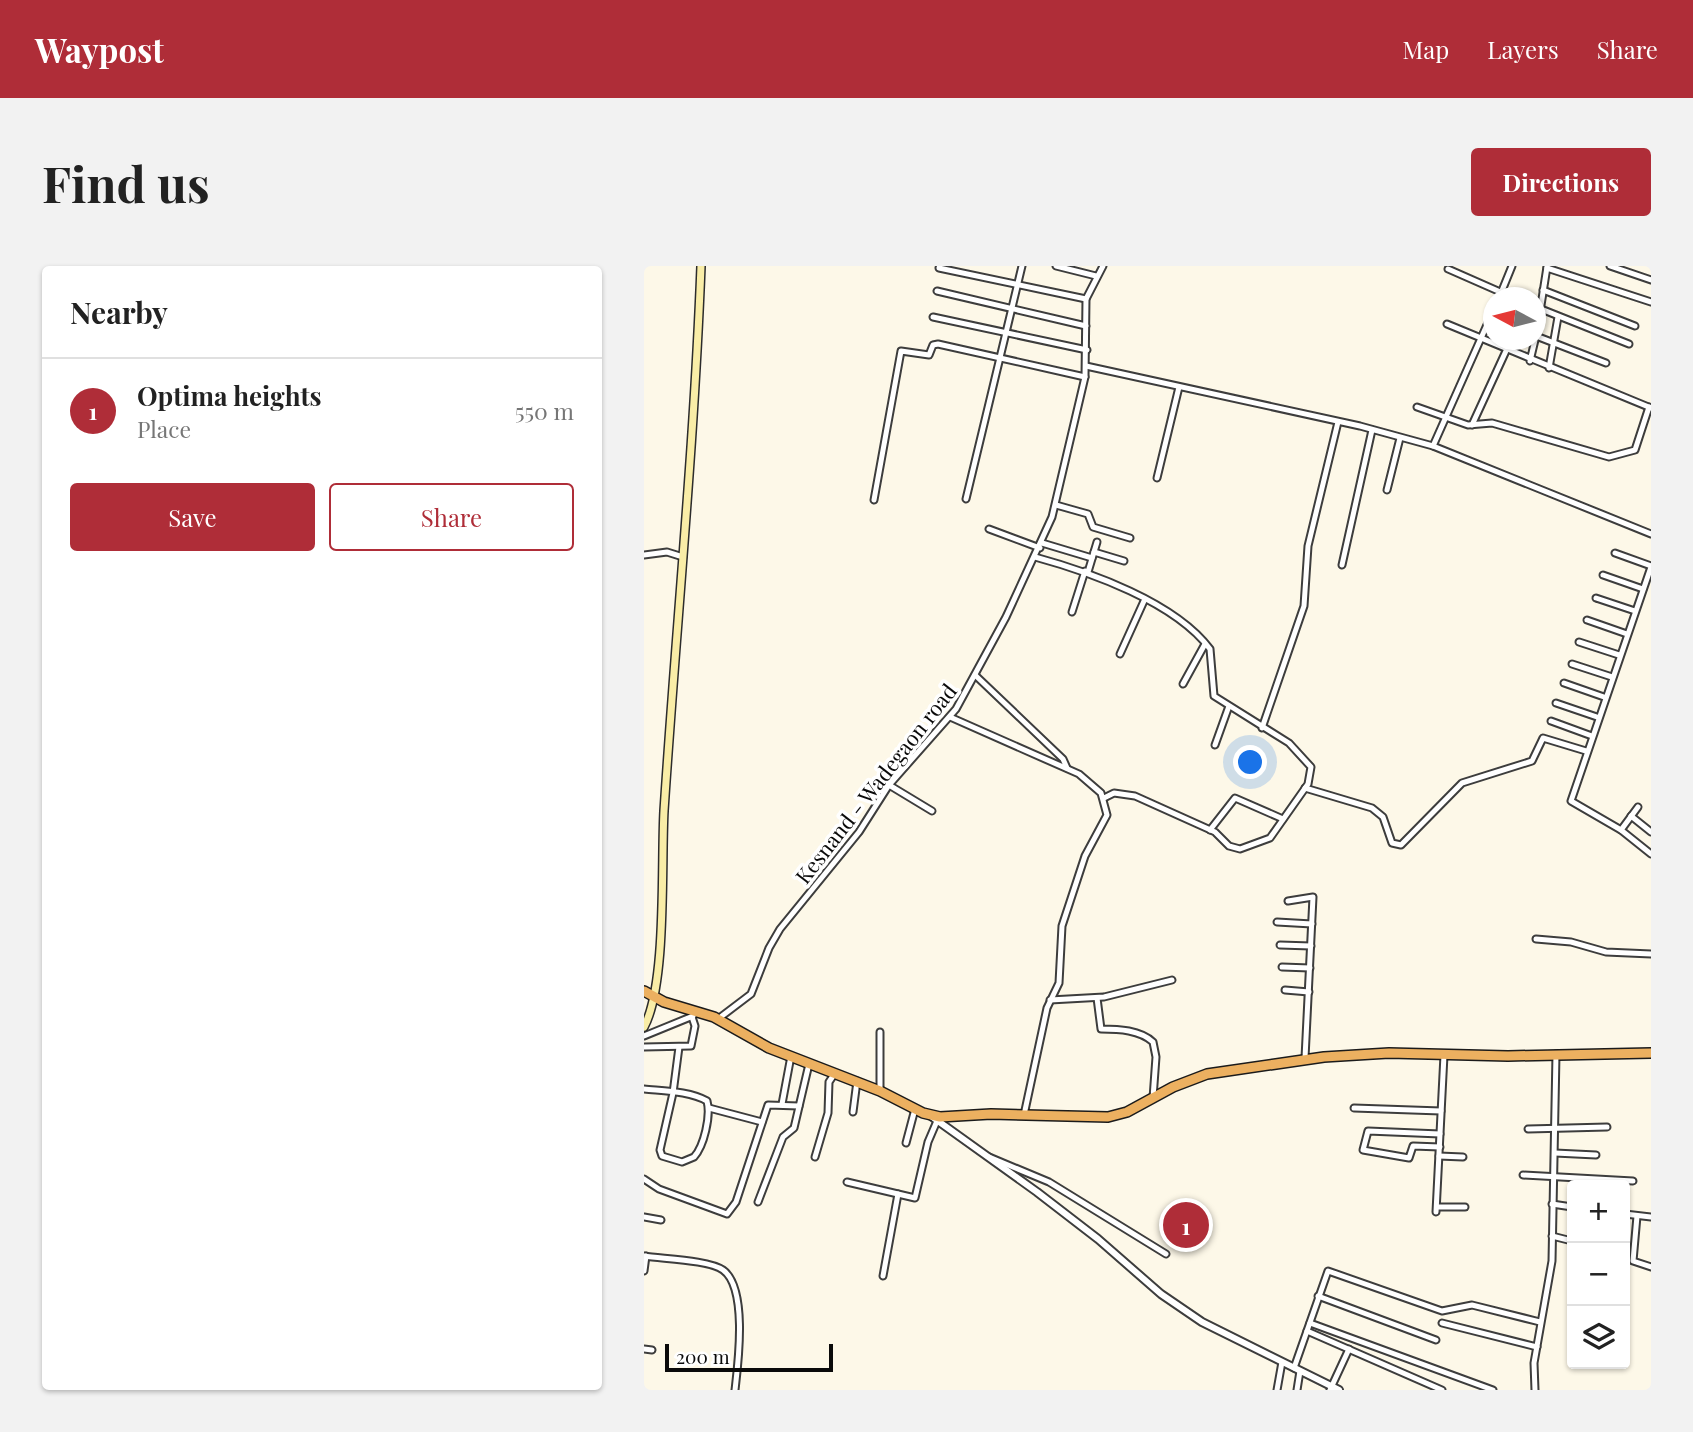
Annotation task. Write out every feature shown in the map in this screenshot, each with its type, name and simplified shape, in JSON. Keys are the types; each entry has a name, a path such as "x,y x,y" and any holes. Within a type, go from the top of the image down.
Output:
{"highway":[{"path":"644,991 695,1015 718,1019 756,1041 880,1091 934,1119 1024,1115 1108,1117 1127,1112 1207,1074 1306,1058 1389,1053 1651,1053"}],"main road":[{"path":"645,1023 653,997 697,385 701,266"}],"street":[{"path":"966,499 1022,266"},
{"path":"1056,266 1096,276"},
{"name":"Kesnand - Wadegaon road","path":"718,1019 751,994 773,939 859,832 889,785 950,717 975,676 1041,546 1056,505 1085,377 1086,299 1103,266"},
{"path":"1612,266 1651,280"},
{"path":"1503,287 1509,267"},
{"path":"1544,287 1547,267 1651,302"},
{"path":"939,268 1086,299"},
{"path":"1448,269 1484,287"},
{"path":"937,291 1086,326"},
{"path":"1546,291 1635,326"},
{"path":"1546,312 1629,344"},
{"path":"933,317 1087,350"},
{"path":"1549,368 1558,317"},
{"path":"1418,407 1472,425 1492,423 1613,457 1635,450 1650,407 1530,361 1447,324"},
{"path":"1433,446 1483,333"},
{"path":"1546,341 1606,363"},
{"path":"874,500 901,351 929,355 936,343 1085,377"},
{"path":"1530,361 1532,350"},
{"path":"1472,425 1506,351"},
{"path":"1086,366 1433,446 1651,534"},
{"path":"1157,478 1179,387"},
{"path":"1262,728 1303,612 1308,546 1338,422"},
{"path":"1342,565 1355,517 1372,430"},
{"path":"1387,490 1400,438"},
{"path":"1056,505 1088,514 1093,527 1130,538"},
{"path":"989,529 1041,546 1124,561"},
{"path":"1072,612 1097,542"},
{"path":"644,555 667,552 683,557"},
{"path":"1615,553 1651,567 1597,717 1571,803 1621,830 1651,854"},
{"path":"1035,557 1111,580 1177,619 1205,644 1210,652 1213,694 1289,743 1309,764 1311,775 1305,788 1267,840 1240,849 1229,846 1210,830 1130,794 1114,793 1104,798"},
{"path":"1603,575 1643,589"},
{"path":"1596,598 1635,611"},
{"path":"1120,654 1144,601"},
{"path":"1587,620 1627,634"},
{"path":"1579,642 1619,655"},
{"path":"1183,684 1205,644"},
{"path":"1572,664 1612,677"},
{"path":"975,676 1063,759 1066,768"},
{"path":"1564,683 1604,697"},
{"path":"1556,703 1597,717"},
{"path":"1215,745 1228,706"},
{"path":"950,717 1066,768 1086,779 1104,798 1105,820 1085,856 1062,926 1059,983 1050,1000 1024,1115"},
{"path":"1550,721 1592,736"},
{"path":"1305,788 1372,808 1383,817 1392,843 1401,845 1462,783 1532,761 1543,738 1586,751"},
{"path":"889,785 932,811"},
{"path":"1210,830 1235,798 1283,818"},
{"path":"1621,830 1638,807"},
{"path":"1631,816 1651,831"},
{"path":"1288,901 1313,897 1306,1058"},
{"path":"1277,922 1312,924"},
{"path":"1536,939 1581,943 1606,952 1651,954"},
{"path":"1279,945 1311,946"},
{"path":"1282,967 1310,968"},
{"path":"1050,1000 1097,998 1128,993 1172,980"},
{"path":"1285,990 1309,992"},
{"path":"1097,998 1101,1029 1136,1033 1153,1042 1156,1057 1153,1098"},
{"path":"644,1037 695,1015 692,1045 644,1047"},
{"path":"880,1031 880,1091"},
{"path":"644,1089 673,1093 700,1098 707,1101 709,1108 697,1154 682,1161 662,1156 660,1145 673,1093 679,1047"},
{"path":"1535,1390 1540,1322 1550,1273 1556,1054"},
{"path":"1444,1055 1436,1210 1465,1207"},
{"path":"782,1104 791,1056"},
{"path":"758,1202 783,1137 794,1128 809,1063"},
{"path":"815,1157 828,1113 829,1082 835,1073"},
{"path":"853,1112 857,1081"},
{"path":"644,1180 659,1189 727,1213 736,1202 768,1105 799,1106"},
{"path":"709,1108 762,1122"},
{"path":"1354,1108 1441,1111"},
{"path":"906,1143 915,1109"},
{"path":"847,1182 915,1198 934,1119 1098,1239 1161,1294 1229,1338 1334,1389 1349,1349"},
{"path":"1528,1129 1556,1126 1608,1127"},
{"path":"1440,1134 1368,1131 1363,1150 1409,1158 1413,1146 1440,1147"},
{"path":"1555,1153 1596,1155"},
{"path":"1439,1156 1463,1157"},
{"path":"984,1157 995,1158 1049,1182 1166,1254"},
{"path":"1523,1175 1633,1181"},
{"path":"883,1276 898,1194"},
{"path":"1552,1204 1567,1206"},
{"path":"1630,1215 1651,1217"},
{"path":"1637,1216 1633,1261 1651,1267"},
{"path":"644,1217 661,1220"},
{"path":"1552,1236 1567,1240"},
{"path":"644,1271 645,1256 723,1269 728,1276 739,1311 742,1336 735,1390"},
{"path":"1297,1390 1297,1369 1307,1331 1325,1273 1332,1270 1442,1311 1472,1305 1540,1322"},
{"path":"1318,1296 1436,1340"},
{"path":"1442,1322 1537,1347"},
{"path":"1310,1323 1493,1390"},
{"path":"1307,1331 1442,1390"},
{"path":"644,1349 652,1350"},
{"path":"1277,1390 1282,1362"}],"place":[{"name":"Optima heights","path":"1186,1225"}]}
